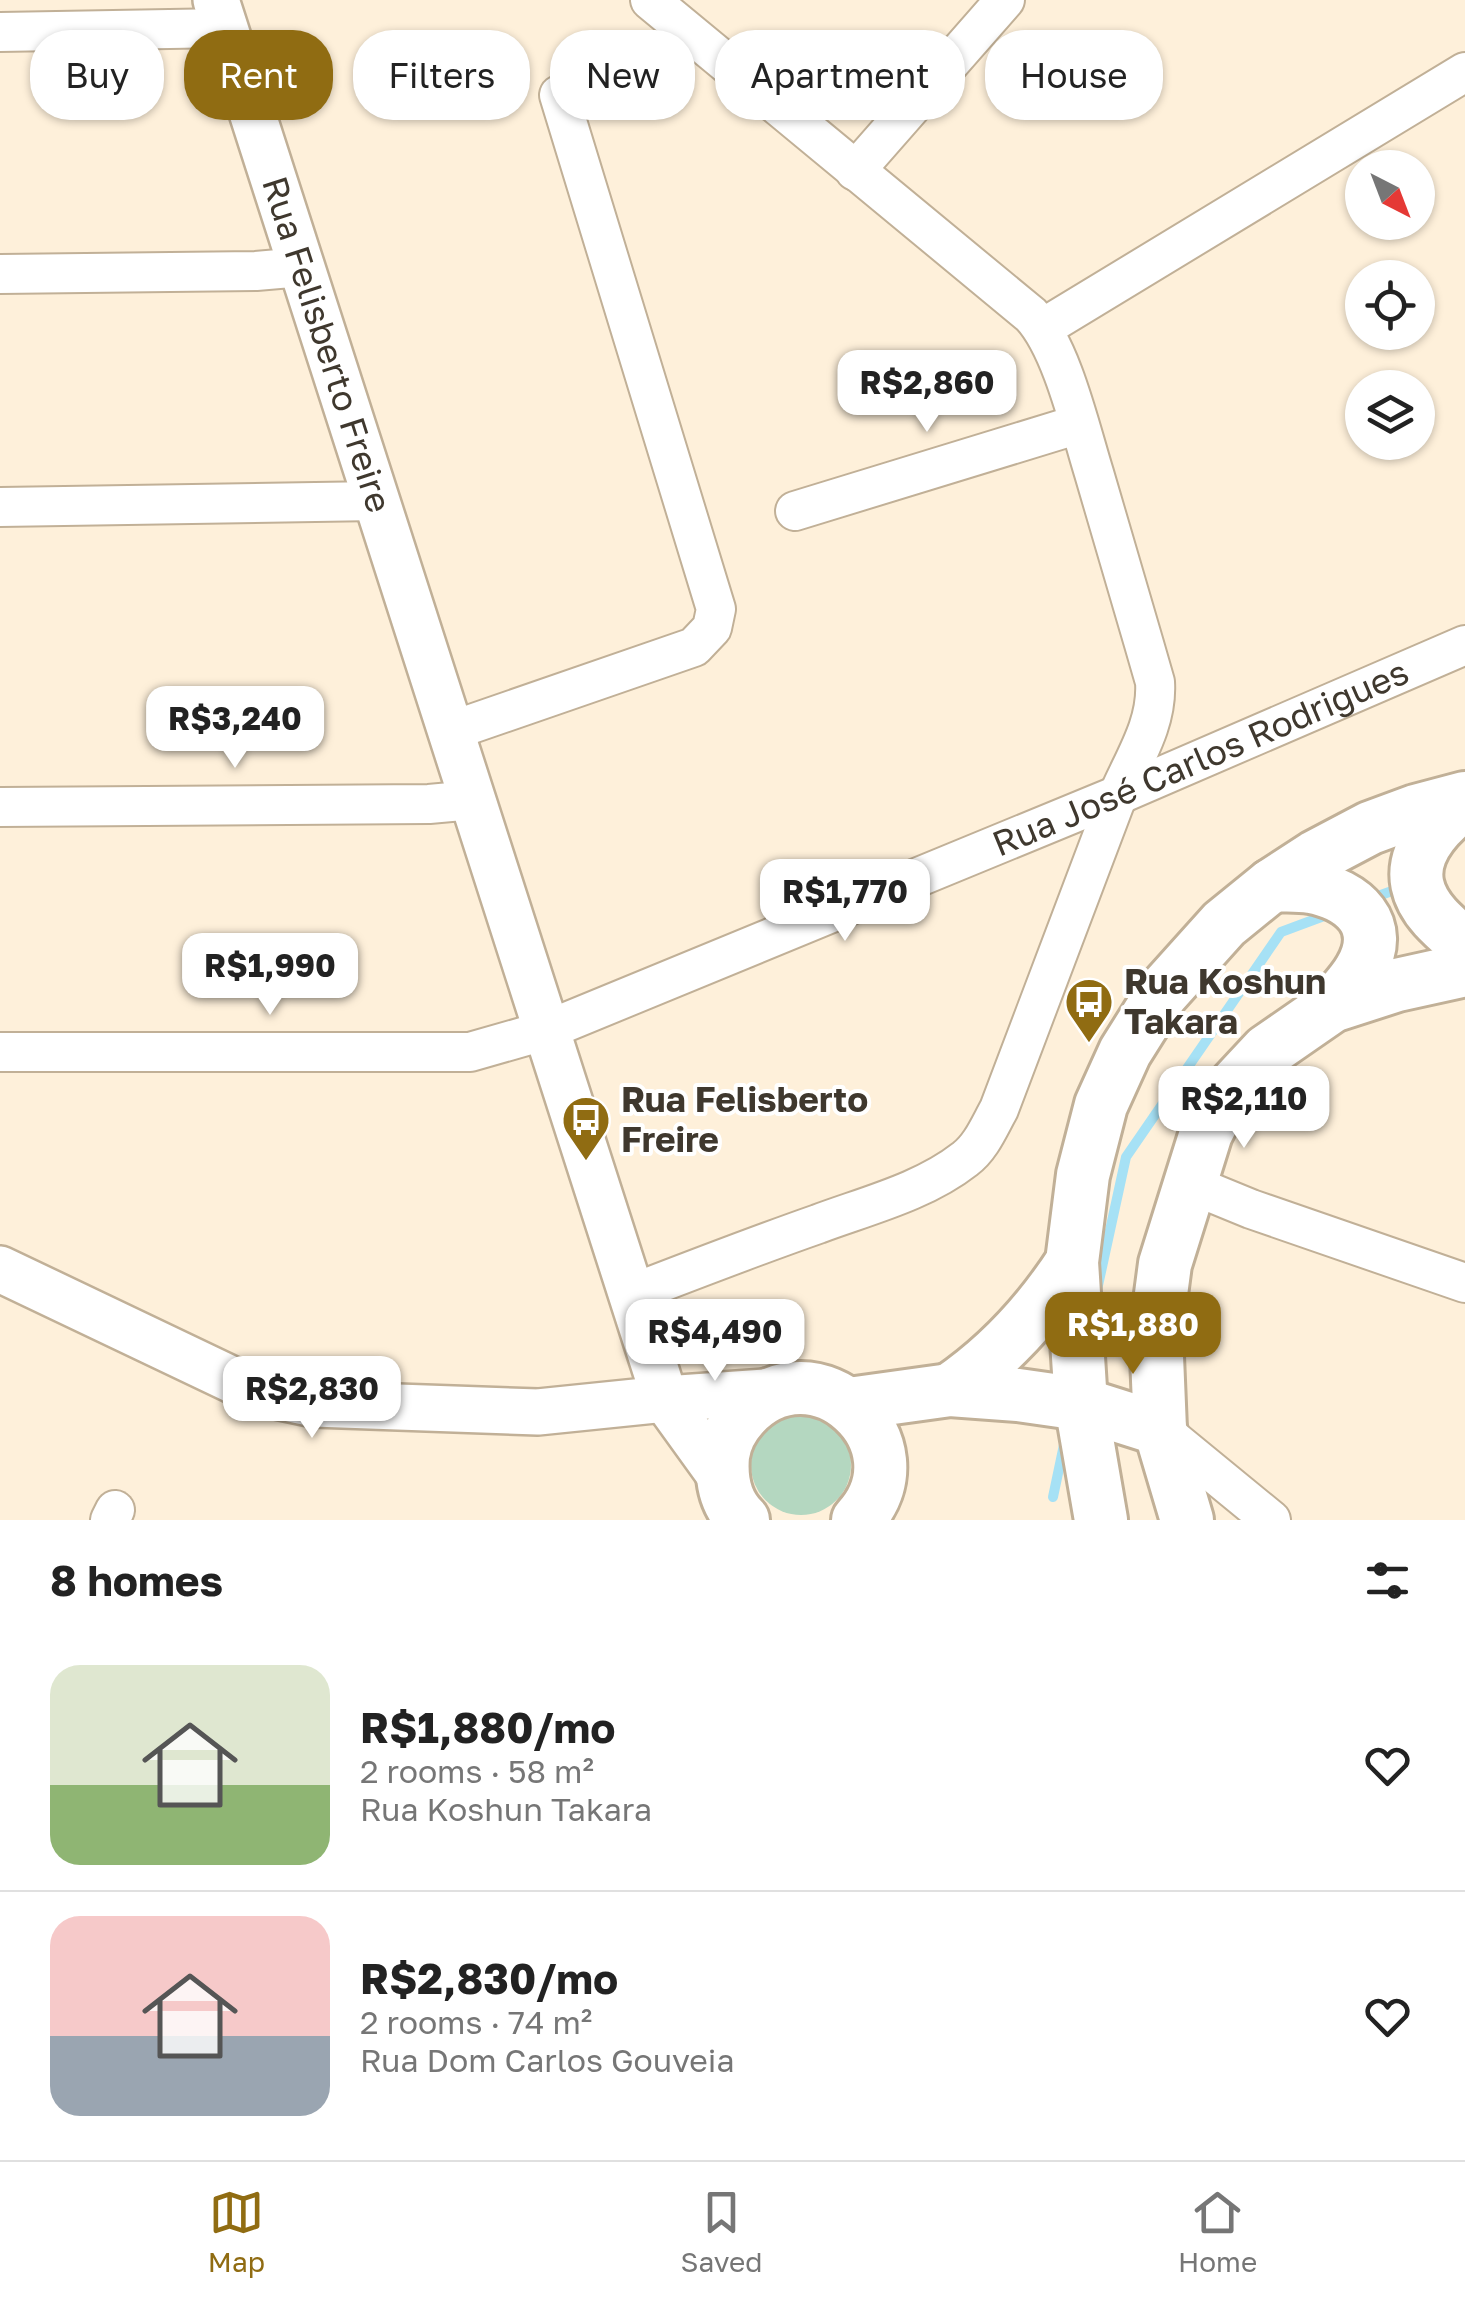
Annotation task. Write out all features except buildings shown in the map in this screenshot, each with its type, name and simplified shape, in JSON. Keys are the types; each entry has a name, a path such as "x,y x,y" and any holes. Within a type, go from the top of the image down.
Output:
{"main road":[{"path":"1102,1520 1081,1404 1072,1262 1083,1176 1101,1105 1125,1052 1162,993 1224,924 1272,885 1314,857 1370,828 1416,811 1465,800"},
{"path":"1465,800 1426,839 1417,860 1423,900 1465,945"},
{"path":"1272,885 1310,886 1342,896 1359,909 1368,924 1368,951 1361,969 1332,1006"},
{"path":"1187,1520 1160,1429 1156,1332 1165,1264 1206,1133 1225,1096 1267,1051 1332,1006 1397,984 1465,970"},
{"path":"950,1390 1025,1326 1042,1308 1072,1262"},
{"path":"735,1509 724,1450 734,1425 753,1404 778,1391 803,1388 827,1392 850,1404 869,1425 879,1452 879,1481 869,1508 858,1520"},
{"path":"850,1404 950,1390 1018,1394 1081,1404 1160,1429"}],"street":[{"path":"631,1294 935,1178 966,1158 983,1139 1153,716 1156,699 1155,682 1079,424 1043,328 650,0"},
{"path":"854,172 1005,0"},
{"path":"0,32 221,14"},
{"name":"Rua Felisberto Freire","path":"221,14 665,1399 735,1509"},
{"path":"1043,328 1465,72"},
{"path":"451,731 694,648 712,628 716,610 567,120"},
{"path":"0,274 302,267"},
{"path":"795,512 1079,424"},
{"path":"0,507 378,501"},
{"name":"Rua José Carlos Rodrigues","path":"0,1052 470,1052 547,1030 1118,796 1465,645"},
{"path":"0,807 428,804 473,800"},
{"path":"1190,1184 1251,1210 1465,1283"},
{"path":"0,1270 239,1383 314,1404 538,1412 778,1391"},
{"path":"1160,1429 1271,1520"}],"green space":[{"path":"801,1415 820,1419 836,1430 847,1446 851,1465 847,1484 836,1500 820,1511 801,1515 782,1511 766,1500 755,1484 751,1465 755,1446 766,1430 782,1419"}],"waterway":[{"path":"1367,900 1403,887"},
{"path":"1097,1290 1126,1157 1281,932 1332,913"},
{"path":"1053,1497 1065,1440"}],"place":[{"name":"Rua Koshun Takara","path":"1089,1044"},
{"name":"Rua Felisberto Freire","path":"586,1162"}]}
